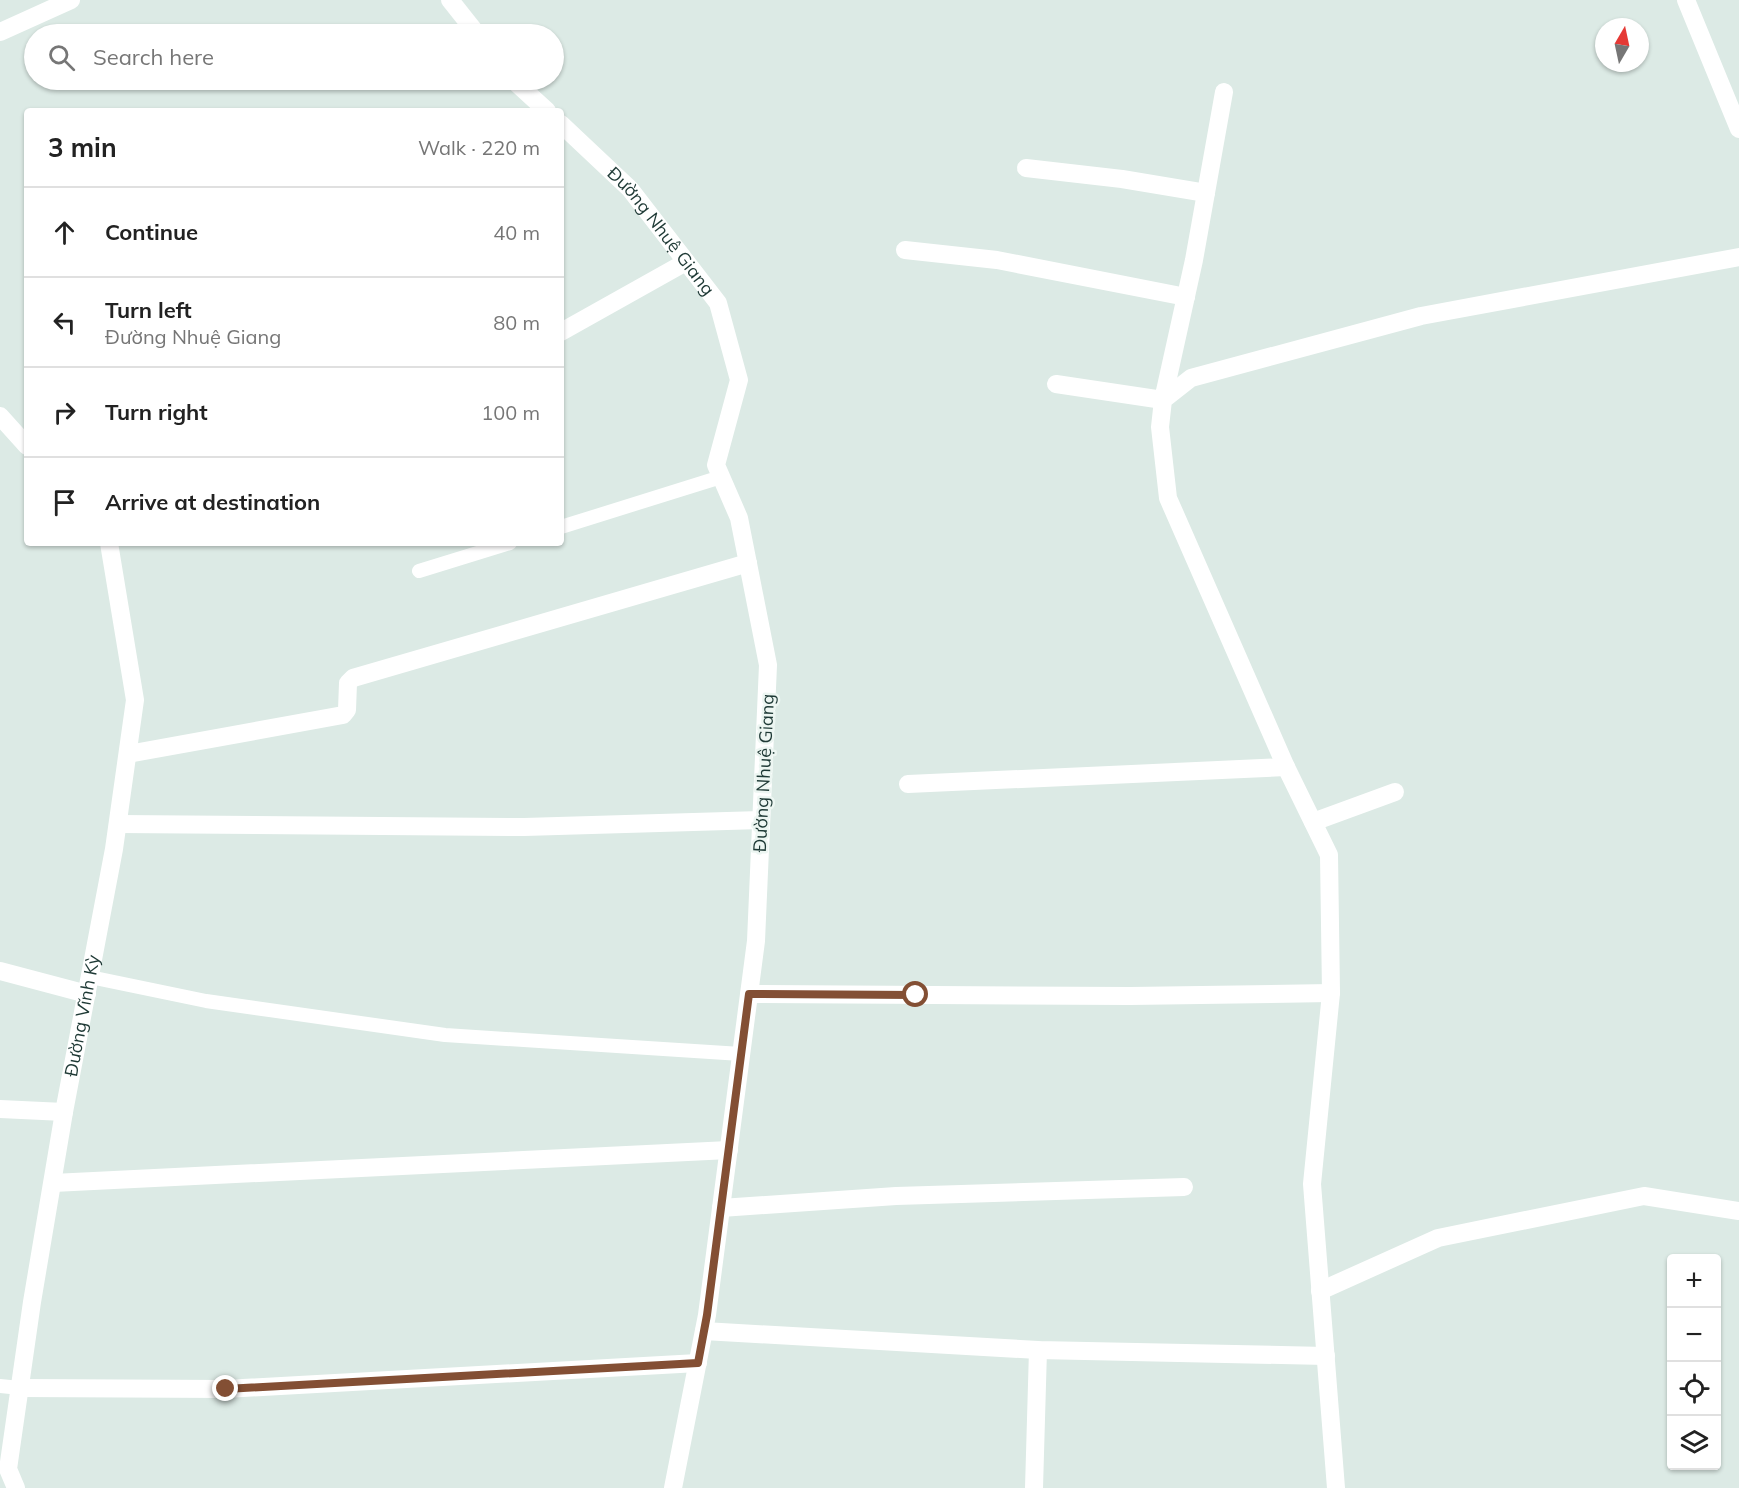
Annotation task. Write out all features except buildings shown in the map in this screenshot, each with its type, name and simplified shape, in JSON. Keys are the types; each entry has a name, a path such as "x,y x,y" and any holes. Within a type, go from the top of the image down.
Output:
{"street":[{"path":"0,32 71,0"},
{"path":"450,0 469,24"},
{"path":"1686,0 1739,129"},
{"path":"524,90 544,108"},
{"path":"1224,92 1186,297 1163,400 1160,427 1168,498 1286,767 1329,855 1331,993 1312,1184 1336,1488"},
{"name":"Đường Nhuệ Giang","path":"564,127 630,189 718,303 739,380 716,465 739,518 768,664 756,941 704,1331 673,1488"},
{"path":"1026,168 1122,178 1206,193"},
{"path":"905,250 997,260 1118,286 1186,297"},
{"path":"1056,384 1163,400 1191,378 1421,316 1739,257"},
{"path":"564,330 686,262"},
{"path":"0,416 24,443"},
{"name":"Đường Vĩnh Kỳ","path":"16,1488 8,1469 20,1388 64,1112 118,824 135,700 109,546"},
{"path":"128,754 343,715 347,710 348,683 353,678 748,563"},
{"path":"908,783 1286,767"},
{"path":"1312,822 1395,792"},
{"path":"118,824 524,827 761,820"},
{"path":"0,971 88,986"},
{"path":"749,994 1130,996 1331,993"},
{"path":"0,1109 64,1112"},
{"path":"53,1183 729,1150"},
{"path":"721,1208 896,1196 1184,1187"},
{"path":"1320,1291 1438,1238 1644,1196 1739,1211"},
{"path":"704,1331 1038,1350 1326,1356"},
{"path":"1034,1488 1038,1350"},
{"path":"20,1388 226,1389 698,1363"}],"lane":[{"path":"564,526 721,477"},
{"path":"419,572 501,546"},
{"path":"88,986 444,1035 741,1054"},
{"path":"0,1386 20,1388"}],"route":[{"path":"226,1389 698,1363 707,1315 749,994 916,995"}]}
